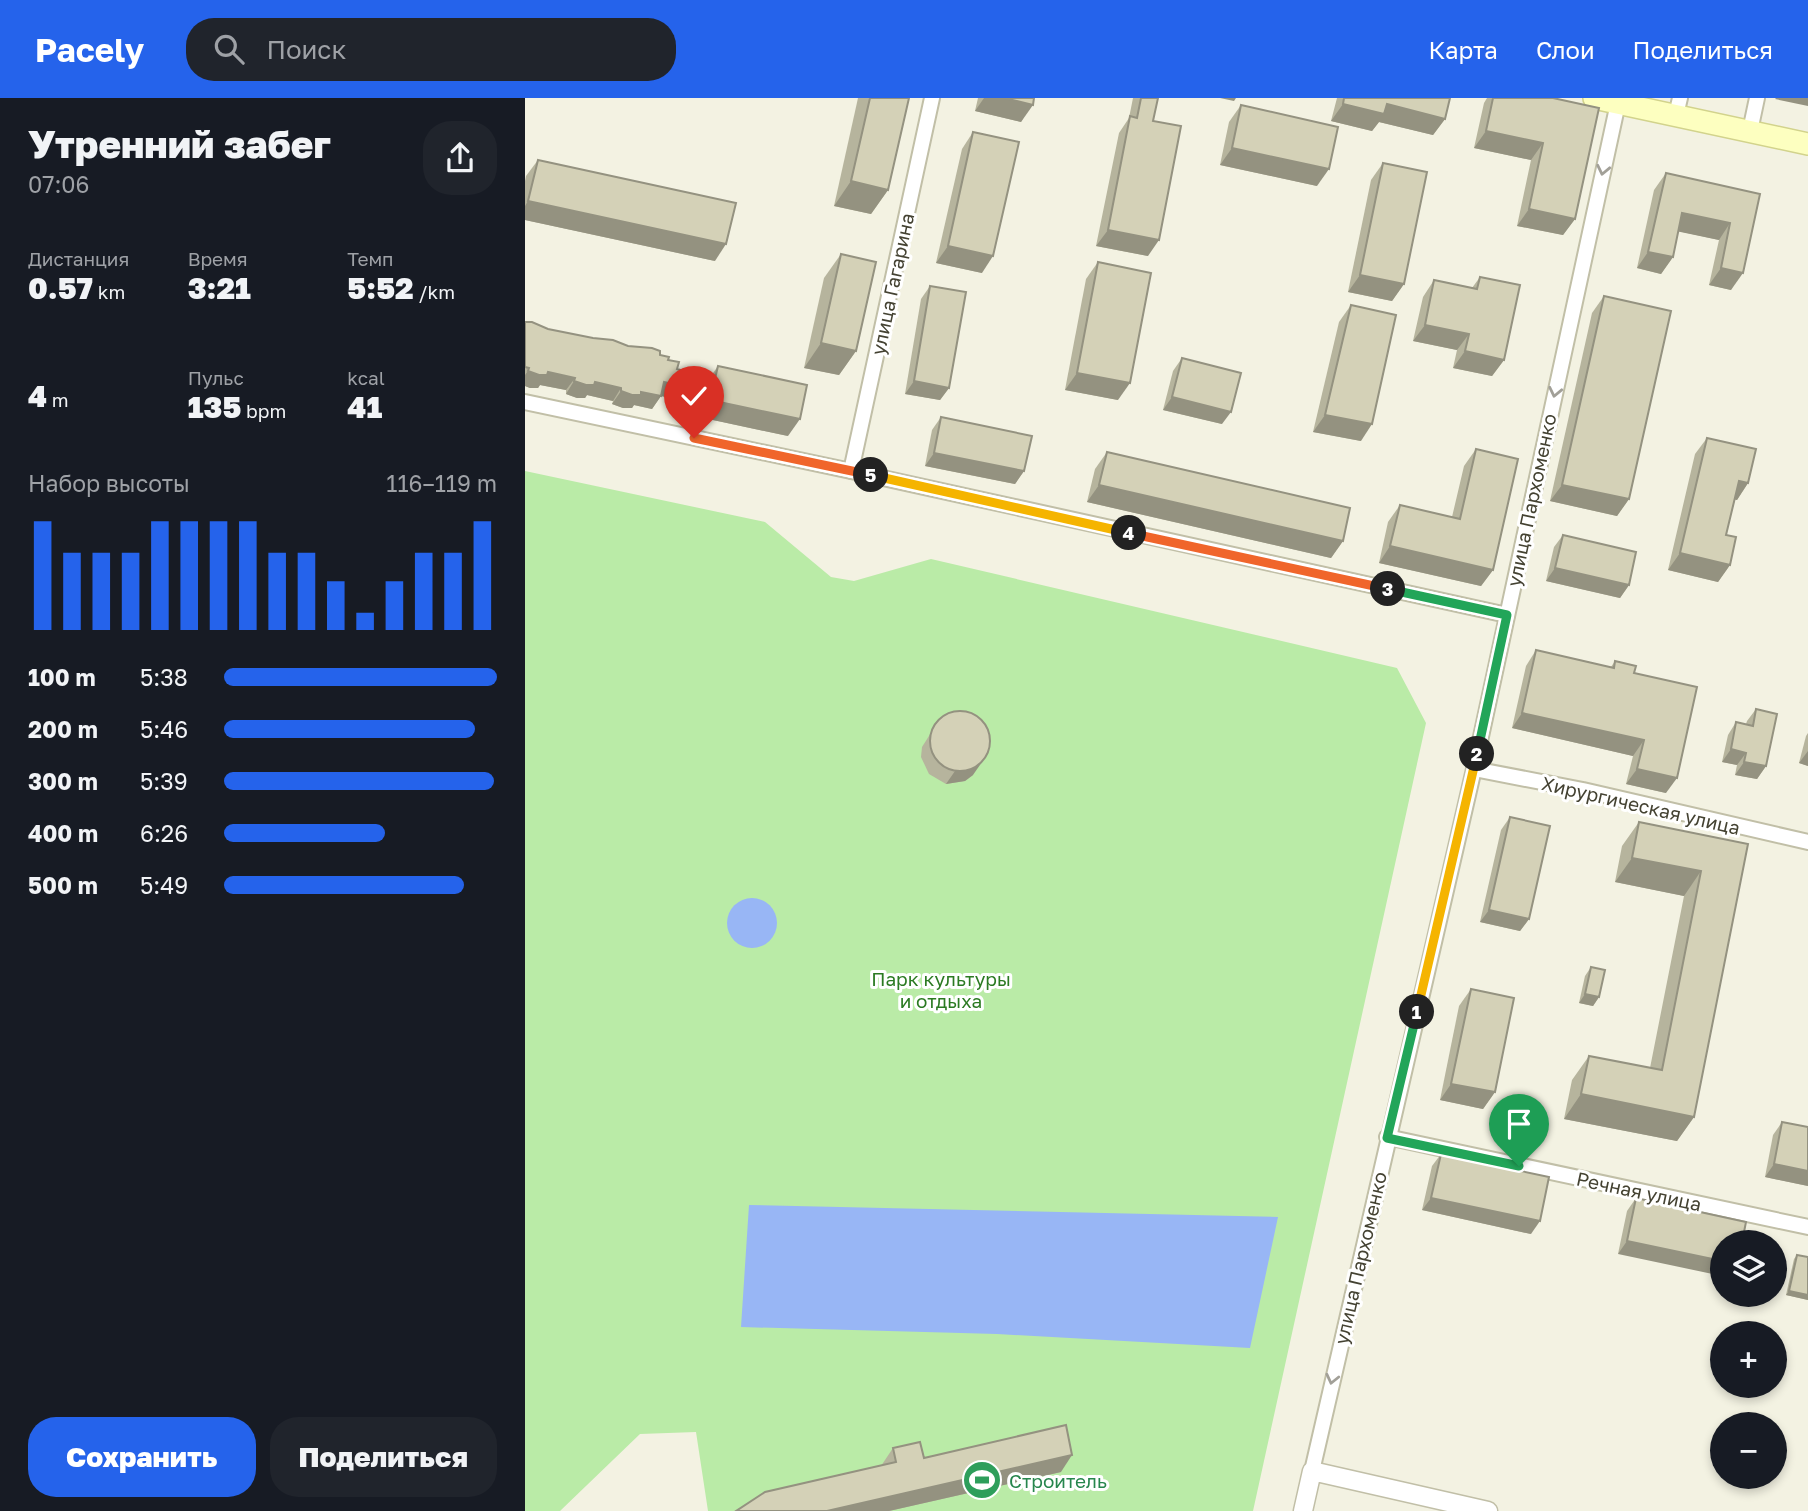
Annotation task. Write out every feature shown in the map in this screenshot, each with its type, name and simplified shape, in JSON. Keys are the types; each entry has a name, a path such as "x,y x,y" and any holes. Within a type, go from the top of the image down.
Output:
{"main road":[{"path":"1594,98 1618,103 1678,107 1750,131 1808,144"}],"street":[{"name":"улица Гагарина","path":"851,471 932,98"},
{"path":"1750,131 1757,98"},
{"name":"улица Пархоменко","path":"1303,1511 1474,769 1618,103"},
{"path":"525,402 1507,615"},
{"name":"Хирургическая улица","path":"1474,769 1583,790 1808,842"},
{"name":"Речная улица","path":"1387,1138 1808,1227"},
{"path":"1312,1471 1489,1511"}],"green space":[{"name":"Парк культуры и отдыха","path":"525,471 765,522 831,577 854,581 931,559 1397,668 1426,723 1253,1511 708,1511 696,1432 640,1434 560,1511 525,1511"}],"water":[{"path":"752,898 770,905 777,923 770,941 752,948 734,941 727,923 734,905"},
{"path":"749,1205 1278,1217 1250,1348 997,1334 741,1327"}],"building":[{"path":"870,98 909,98 888,190 851,181"},
{"path":"1004,98 1034,98 1033,105"},
{"path":"1141,98 1158,98 1153,121 1181,126 1159,240 1108,230 1130,116 1137,118"},
{"path":"1344,98 1450,98 1445,119 1387,104 1384,114 1343,104"},
{"path":"1493,98 1553,98 1599,108 1575,219 1529,209 1543,143 1486,131"},
{"path":"1241,105 1338,127 1329,169 1232,148"},
{"path":"973,132 1019,142 993,256 948,246"},
{"path":"538,160 736,203 726,244 528,201"},
{"path":"1383,163 1427,172 1404,284 1360,275"},
{"path":"1666,173 1760,194 1743,273 1721,268 1730,223 1682,213 1673,257 1648,252"},
{"path":"841,254 876,262 856,351 821,343"},
{"path":"1098,262 1151,273 1130,383 1077,373"},
{"path":"1480,277 1520,285 1504,360 1465,351 1469,334 1425,325 1434,280 1477,289"},
{"path":"930,286 966,292 949,388 914,381"},
{"path":"1604,296 1671,311 1629,499 1562,485"},
{"path":"1351,305 1396,315 1372,424 1325,415"},
{"path":"525,322 660,351 660,355 669,357 668,360 679,362 677,369 684,371 681,386 664,382 661,396 641,392 641,395 632,395 621,391 621,388 595,382 594,385 586,385 574,381 575,378 548,372 547,375 539,375 528,371 529,368 525,367"},
{"path":"1182,358 1241,373 1231,412 1172,397"},
{"path":"718,366 807,385 800,419 710,400"},
{"path":"941,417 1032,436 1024,471 934,453"},
{"path":"1707,438 1756,449 1748,483 1739,481 1726,535 1736,537 1730,565 1680,553"},
{"path":"1476,449 1518,459 1493,570 1390,546 1400,505 1460,519"},
{"path":"1107,452 1350,508 1343,541 1099,485"},
{"path":"1563,535 1636,552 1629,585 1555,568"},
{"path":"1536,650 1614,668 1615,661 1636,666 1634,673 1697,687 1677,778 1637,769 1644,740 1522,713"},
{"path":"1756,709 1777,714 1766,766 1744,762 1746,753 1731,749 1736,722 1753,726"},
{"path":"960,711 981,720 990,741 981,762 960,771 939,762 930,741 939,720"},
{"path":"1510,817 1550,826 1529,919 1489,910"},
{"path":"1639,822 1748,844 1694,1117 1581,1094 1589,1056 1662,1070 1701,871 1632,858"},
{"path":"1591,967 1605,970 1599,997 1585,994"},
{"path":"1471,989 1514,998 1495,1092 1451,1084"},
{"path":"1782,1122 1808,1127 1808,1171 1774,1164"},
{"path":"1441,1154 1549,1177 1540,1221 1431,1198"},
{"path":"1636,1198 1746,1222 1744,1230 1710,1230 1710,1258 1627,1241"},
{"path":"1797,1255 1808,1257 1808,1295 1789,1291"},
{"path":"1066,1425 1072,1455 827,1511 736,1511 765,1492 896,1462 893,1448 920,1442 924,1458"}],"place":[{"name":"Строитель","path":"982,1480"}],"route":[{"path":"694,438 1507,615 1474,769 1387,1138 1519,1166"}]}
